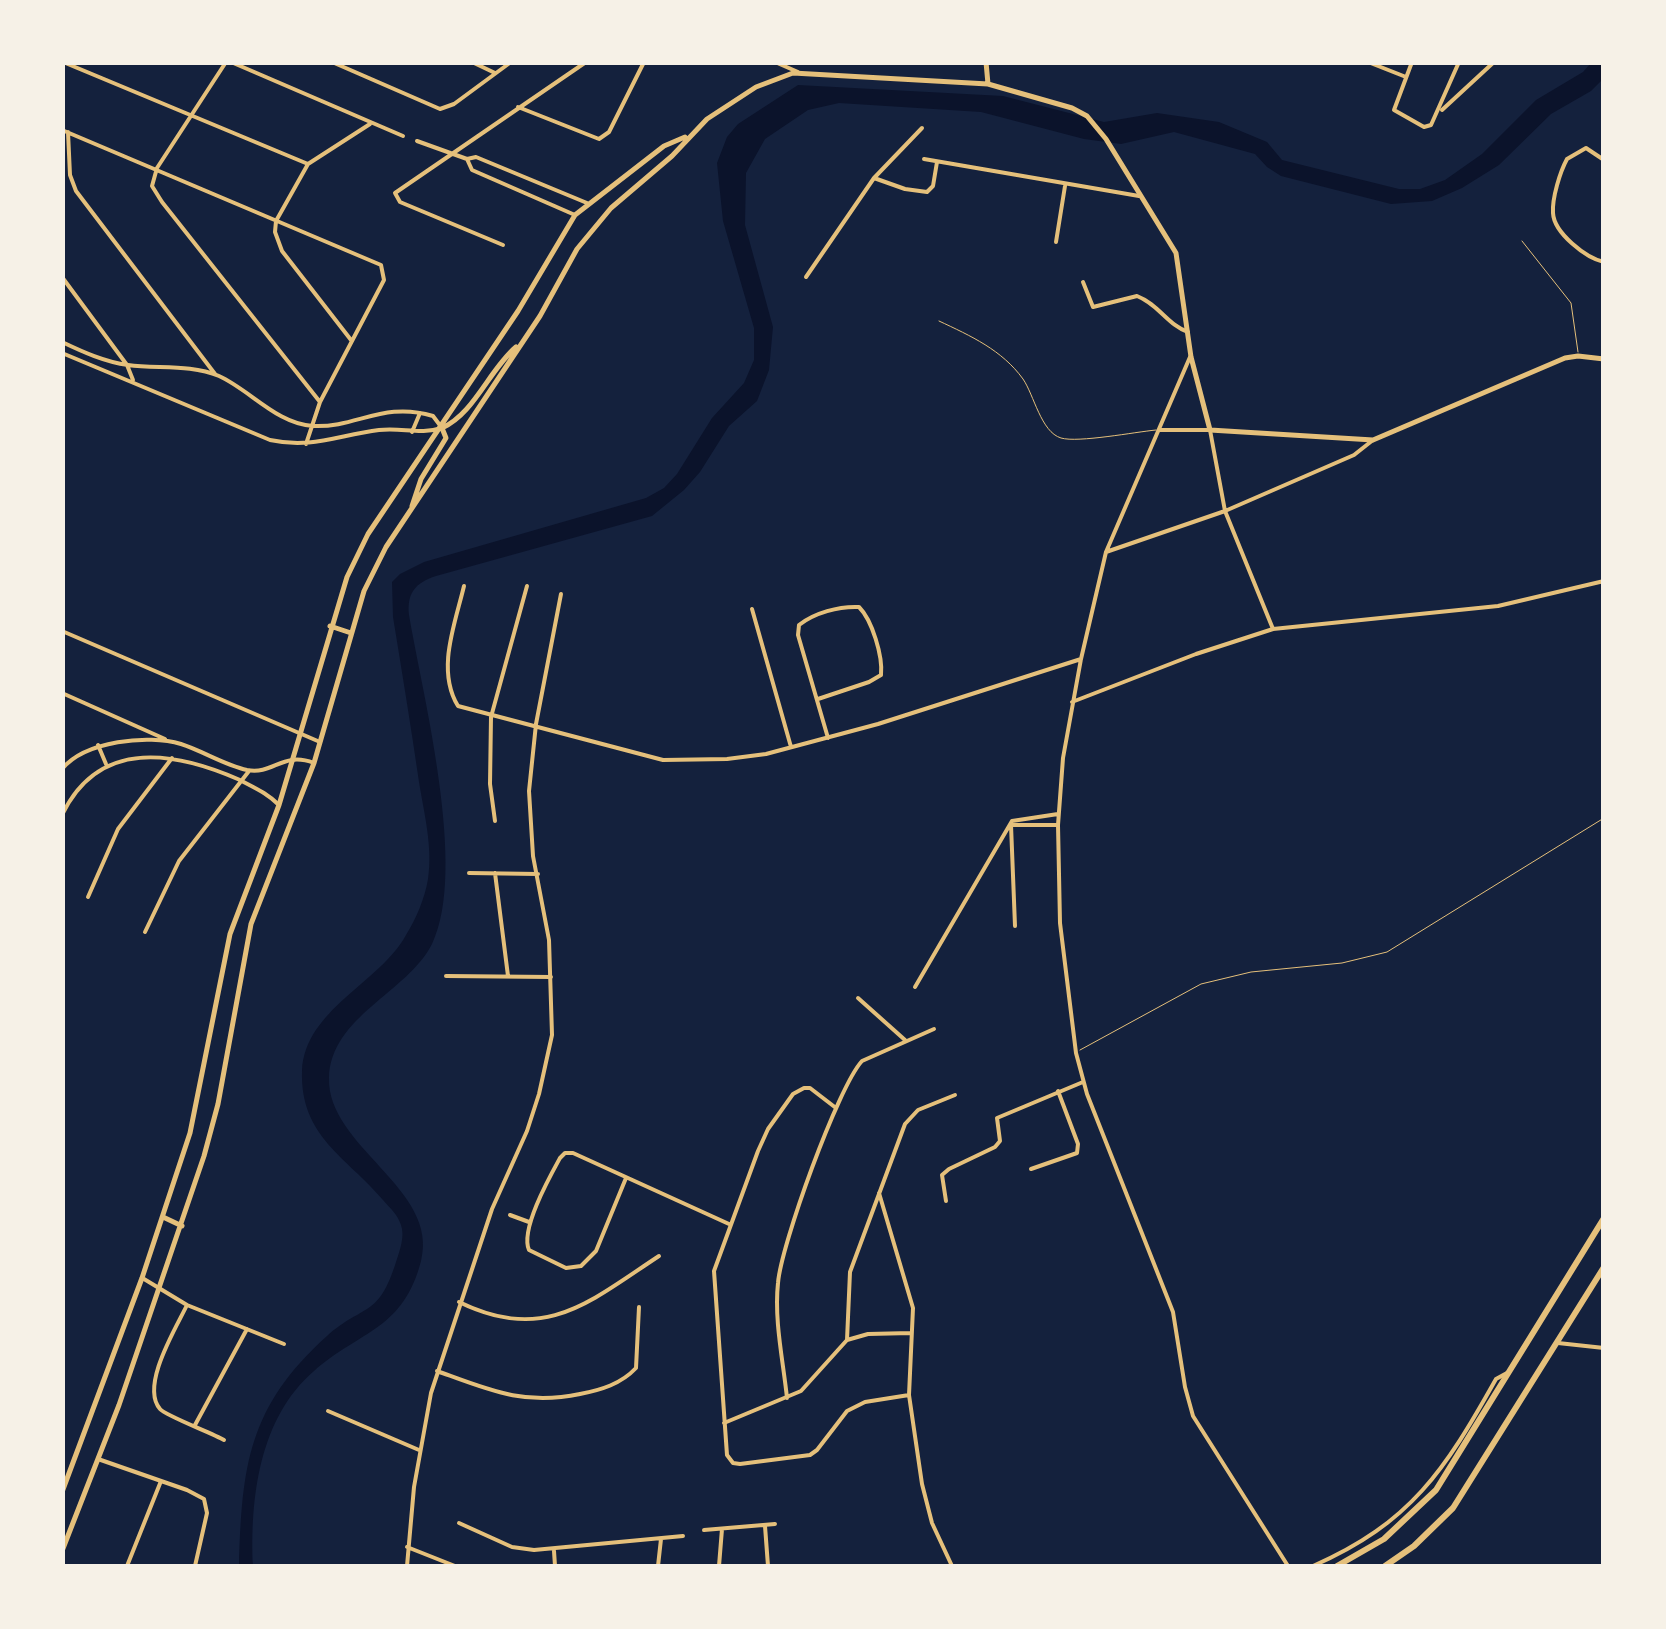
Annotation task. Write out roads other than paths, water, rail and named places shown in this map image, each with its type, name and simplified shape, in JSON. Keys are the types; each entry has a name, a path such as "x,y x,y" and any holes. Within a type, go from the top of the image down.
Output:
{"highway":[{"path":"1337,1566 1384,1539 1428,1499 1453,1467 1604,1218"},
{"path":"1385,1566 1424,1538 1453,1508 1604,1268"}],"street":[{"path":"62,62 308,164"},
{"path":"320,402 162,202 152,186 157,168 228,62 402,136"},
{"path":"332,62 434,107 446,108 510,62"},
{"path":"472,62 494,73"},
{"path":"503,244 397,200 397,189 586,62"},
{"path":"518,107 599,139 609,132 644,62"},
{"path":"775,62 800,73"},
{"path":"986,62 988,84"},
{"path":"1368,62 1406,77"},
{"path":"1412,62 1395,113 1424,127 1431,125 1438,114 1458,62"},
{"path":"1438,114 1494,62"},
{"path":"62,1492 142,1278 194,1120 230,934 295,757 347,576 368,534 442,428 575,215 664,146 688,136 756,87 773,78 800,73 988,84 1061,104 1086,116 1106,139 1176,253 1190,357 1210,430 1225,511 1274,629"},
{"path":"351,340 278,245 276,220 308,164 370,124"},
{"path":"806,277 874,178 922,128"},
{"path":"306,446 311,426 320,402 384,280 384,270 376,260 65,131 70,175 76,191 216,375 284,418 311,426 378,412 433,416 446,438 420,480 412,508"},
{"path":"62,1551 182,1226 218,1104 251,924 314,763 357,609 375,566 587,236 611,208 672,156 688,136"},
{"path":"417,142 467,159 476,157 586,204"},
{"path":"1604,160 1586,148 1567,159 1553,212 1558,226 1578,248 1604,262"},
{"path":"467,159 472,170 575,215"},
{"path":"924,160 1139,196"},
{"path":"874,178 926,192 933,186 938,162"},
{"path":"1056,242 1065,186"},
{"path":"553,205 561,193"},
{"path":"62,276 133,380"},
{"path":"1083,282 1093,308 1137,296 1157,308 1182,332 1188,332"},
{"path":"62,342 126,365 216,375"},
{"path":"62,353 270,440 306,446 378,430 412,432 442,428 460,416 495,368 522,342"},
{"path":"1106,552 1225,511 1354,455 1373,440 1543,366 1578,356 1604,359"},
{"path":"1190,357 1106,552 1081,659 1058,814 1060,923 1083,1082 1174,1312 1193,1416 1288,1566"},
{"path":"378,412 378,430"},
{"path":"412,432 420,413"},
{"path":"1159,430 1373,440"},
{"path":"1072,702 1274,629 1498,606 1604,581"},
{"path":"464,586 448,658 452,694 458,706 663,760 727,759 791,747 927,711 1081,659"},
{"path":"494,820 491,717 527,586"},
{"path":"408,1566 420,1450 437,1371 501,1183 527,1130 552,1036 549,940 533,856 529,791 536,724 561,594"},
{"path":"818,698 869,682 881,674 866,615 859,607 846,606 810,616 799,625 798,635 828,738"},
{"path":"752,609 791,747"},
{"path":"330,626 351,633"},
{"path":"62,631 321,742"},
{"path":"62,693 170,741 249,770 265,769 295,757 314,763"},
{"path":"62,754 65,766 98,745 170,741"},
{"path":"98,745 106,765"},
{"path":"62,815 87,779 106,765 140,758 172,758 201,764 264,791 279,805"},
{"path":"88,897 118,829 172,758"},
{"path":"145,932 179,862 249,770"},
{"path":"62,798 69,802"},
{"path":"915,987 1015,818 1058,814"},
{"path":"1011,825 1058,825"},
{"path":"1011,825 1015,926"},
{"path":"263,849 278,856"},
{"path":"468,873 538,874"},
{"path":"495,873 508,976"},
{"path":"446,976 551,978"},
{"path":"858,998 905,1040"},
{"path":"787,1398 777,1296 780,1265 836,1108 862,1061 934,1029"},
{"path":"946,1202 942,1175 996,1147 1000,1141 996,1118 1083,1082"},
{"path":"836,1108 810,1088 793,1094 768,1130 714,1271 727,1454 733,1463 798,1459 817,1450 847,1410 865,1402 909,1395"},
{"path":"1031,1169 1077,1152 1078,1144 1058,1091"},
{"path":"847,1340 850,1272 908,1118 955,1095"},
{"path":"626,1178 596,1251 581,1266 566,1268 534,1256 526,1244 530,1223 564,1153 573,1153 730,1224"},
{"path":"880,1193 913,1308 909,1395 926,1502 952,1566"},
{"path":"510,1215 530,1223"},
{"path":"163,1217 182,1226"},
{"path":"459,1302 503,1320 538,1319 601,1296 660,1256"},
{"path":"142,1278 187,1305 284,1344"},
{"path":"187,1305 156,1372 155,1400 166,1414 224,1440"},
{"path":"437,1371 511,1397 537,1400 602,1389 636,1368 639,1307"},
{"path":"195,1424 247,1329"},
{"path":"724,1423 810,1385 847,1340 868,1334 912,1333"},
{"path":"1558,1343 1604,1348"},
{"path":"1312,1566 1370,1537 1412,1504 1443,1466 1496,1378 1511,1371"},
{"path":"328,1411 420,1450"},
{"path":"98,1459 195,1494 207,1506 195,1566"},
{"path":"127,1566 161,1481"},
{"path":"459,1523 512,1547 554,1550 683,1536"},
{"path":"704,1530 775,1524"},
{"path":"765,1525 768,1566"},
{"path":"720,1566 722,1528"},
{"path":"658,1566 662,1539"},
{"path":"407,1547 454,1566"},
{"path":"554,1550 555,1566"}],"lane":[{"path":"1522,242 1571,302 1578,356"},
{"path":"939,322 987,346 1010,364 1056,436 1074,439 1159,430"},
{"path":"1076,1052 1201,984 1251,972 1342,963 1386,952 1604,818"}],"water":[{"path":"1591,63 1603,63 1603,79 1591,91 1551,114 1499,165 1432,201 1391,204 1281,176 1255,154 1174,132 1121,144 1084,139 981,112 839,103 808,110 765,139 746,173 745,225 773,327 769,370 757,401 729,426 684,490 652,516 436,576 423,582 411,595 409,615 432,736 444,829 446,873 442,912 432,944 420,961 342,1038 329,1078 333,1103 345,1126 414,1212 422,1235 421,1261 413,1284 392,1315 314,1371 281,1412 256,1487 253,1566 239,1566 247,1468 265,1414 301,1362 327,1336 376,1302 389,1280 402,1243 396,1215 317,1129 303,1094 302,1071 306,1049 329,1013 379,968 406,935 420,908 428,879 427,830 393,617 392,582 424,562 646,498 664,488 677,474 712,418 744,383 754,360 754,328 723,221 717,163 727,137 738,124 798,85 1003,96 1104,122 1157,113 1219,122 1267,142 1282,160 1399,189 1420,189 1445,180 1482,154 1536,100 1583,72"}]}
